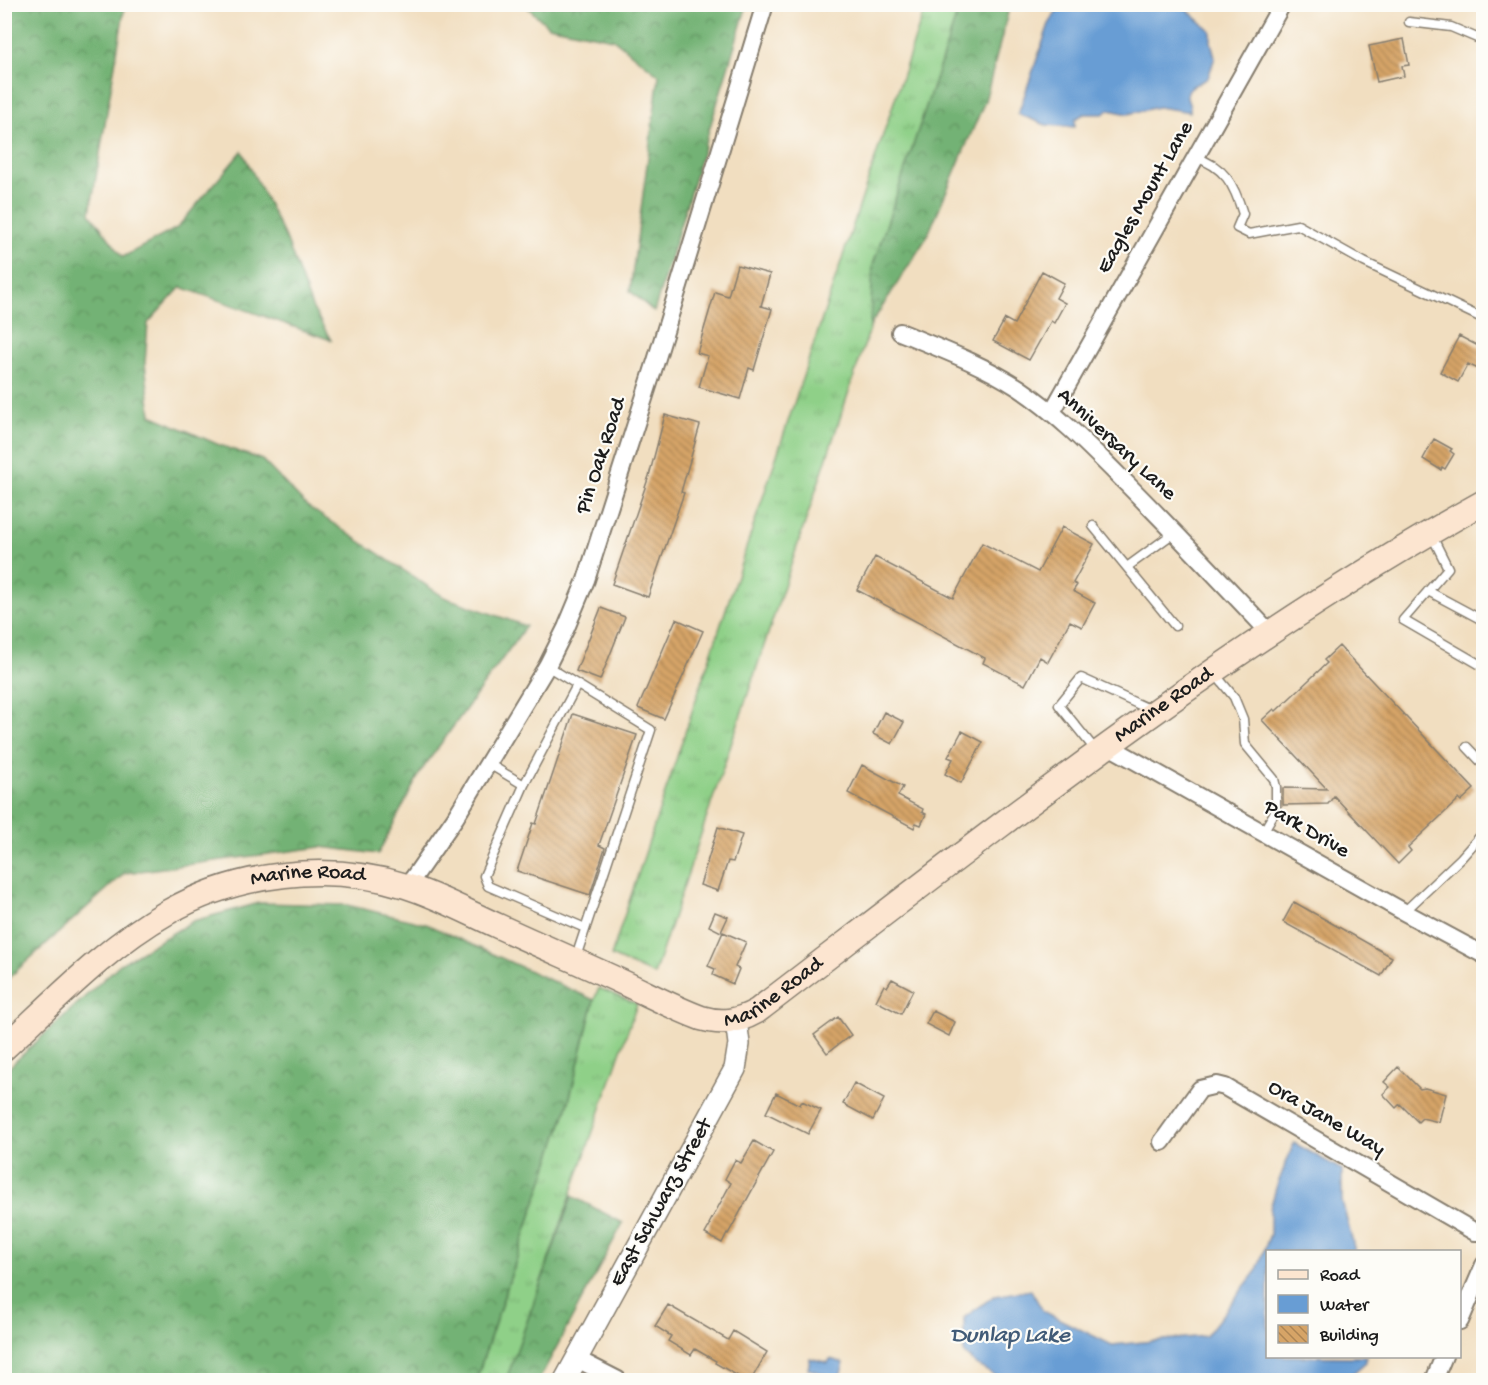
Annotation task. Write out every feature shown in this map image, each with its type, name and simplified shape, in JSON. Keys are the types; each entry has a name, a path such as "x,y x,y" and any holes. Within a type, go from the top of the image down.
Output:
{"main road":[{"name":"Marine Road","path":"4,1048 101,959 168,912 198,897 229,886 267,877 300,874 353,876 407,887 447,901 701,1018 714,1022 736,1020 757,1011 1102,748 1213,671 1270,633 1484,502"}],"street":[{"name":"Pin Oak Road","path":"407,887 489,764 547,666 566,628 585,580 652,372 765,4"},
{"name":"Eagles Mount Lane","path":"1052,412 1281,6"},
{"name":"Anniversary Lane","path":"900,332 985,368 1019,388 1052,412 1077,433 1175,532 1270,633"},
{"name":"Park Drive","path":"1102,748 1263,832 1484,955"},
{"name":"East Schwarz Street","path":"565,1380 735,1069 739,1044 736,1020"},
{"name":"Ora Jane Way","path":"1162,1142 1200,1089 1217,1085 1225,1087 1475,1232 1484,1232"},
{"path":"1461,1319 1484,1264"},
{"path":"1434,1380 1443,1358"},
{"path":"577,1359 618,1380"}],"lane":[{"path":"1409,22 1451,27 1484,41"},
{"path":"1195,157 1212,163 1228,178 1238,194 1243,214 1237,228 1249,234 1298,225 1364,262 1484,319"},
{"path":"1093,526 1175,626"},
{"path":"1127,567 1175,532"},
{"path":"1431,533 1448,568 1403,620 1484,667"},
{"path":"1428,591 1484,621"},
{"path":"547,666 651,730 574,960"},
{"path":"1213,671 1234,698 1243,719 1245,744 1274,779 1276,810 1263,832"},
{"path":"1102,748 1059,705 1081,678 1154,712"},
{"path":"577,685 524,785 484,876 488,886 585,928"},
{"path":"1467,747 1484,765"},
{"path":"489,764 524,785"},
{"path":"1404,912 1461,858 1484,832"}],"green space":[{"path":"5,4 125,5 90,213 123,257 177,228 242,151 287,241 312,307 331,340 181,287 148,323 145,363 151,415 217,444 262,460 307,506 444,597 526,626 421,771 378,854 321,847 125,873 5,981"},
{"path":"525,5 747,5 654,312 630,291 659,75 613,39 548,26"},
{"path":"926,5 978,5 654,975 611,956"},
{"path":"960,5 1010,5 985,101 927,237 870,326 873,265"},
{"path":"259,903 347,905 426,924 594,1000 568,1105 476,1380 5,1380 5,1071 120,964 193,921"},
{"path":"599,988 637,1004 507,1380 476,1380 568,1105"},
{"path":"572,1196 623,1223 539,1380 506,1380"}],"water":[{"path":"1060,5 1175,5 1186,9 1211,31 1215,57 1208,78 1191,87 1187,93 1190,112 1158,107 1128,114 1109,110 1103,114 1084,114 1075,119 1075,127 1046,125 1018,114 1049,24"},
{"name":"Dunlap Lake","path":"1294,1143 1342,1170 1342,1201 1355,1250 1266,1250 1266,1358 1366,1358 1366,1362 1345,1380 1010,1380 994,1375 978,1366 964,1354 964,1318 994,1296 1031,1290 1043,1311 1112,1345 1206,1336 1257,1270 1270,1234 1270,1209"},
{"path":"810,1358 828,1363 830,1359 844,1363 839,1380 825,1378 825,1374 808,1369"}],"building":[{"path":"1404,39 1409,65 1402,66 1404,76 1377,82 1369,46"},
{"path":"737,265 770,274 761,306 772,309 754,370 749,368 740,399 699,387 708,356 697,353 715,292 728,296"},
{"path":"1042,271 1064,283 1056,298 1065,303 1054,323 1051,321 1029,360 993,341 1005,319 1014,324"},
{"path":"1459,336 1484,349 1484,372 1468,364 1458,382 1440,372"},
{"path":"665,415 700,425 681,492 684,493 648,597 612,584 649,476"},
{"path":"1434,439 1452,449 1450,451 1454,454 1445,469 1442,467 1441,470 1423,459"},
{"path":"1062,527 1094,544 1073,583 1077,585 1073,591 1095,603 1082,627 1070,621 1048,662 1040,657 1025,685 983,663 985,658 857,590 875,557 953,598 982,543 1038,572"},
{"path":"601,608 625,617 600,680 576,671"},
{"path":"676,619 703,631 664,719 638,708"},
{"path":"1339,646 1474,789 1461,801 1459,799 1408,847 1411,851 1398,864 1334,796 1328,804 1283,805 1283,788 1327,789 1262,720 1274,709 1276,711 1327,663 1324,660"},
{"path":"884,712 904,722 892,744 873,734"},
{"path":"573,714 637,735 599,845 605,848 590,895 517,871 533,823 536,824"},
{"path":"962,731 983,742 961,783 945,774 953,759 948,757"},
{"path":"862,765 903,787 898,796 923,809 922,812 926,814 921,825 916,823 914,828 848,793"},
{"path":"718,827 742,835 733,862 728,861 718,891 700,885"},
{"path":"1294,902 1392,957 1381,976 1283,922"},
{"path":"715,912 728,917 721,932 709,926"},
{"path":"723,932 746,942 735,967 739,969 733,984 713,975 715,969 708,966"},
{"path":"892,979 913,990 901,1014 876,1001 884,985 887,987"},
{"path":"933,1011 955,1022 949,1036 926,1024"},
{"path":"838,1017 851,1035 827,1053 814,1035"},
{"path":"1398,1067 1420,1089 1425,1088 1446,1094 1439,1122 1422,1118 1418,1122 1400,1104 1396,1108 1383,1094 1390,1087 1384,1082"},
{"path":"854,1083 884,1099 873,1120 843,1104"},
{"path":"776,1093 800,1105 802,1101 821,1110 808,1134 766,1113"},
{"path":"754,1141 773,1152 722,1243 705,1234 731,1183 725,1179 735,1160 741,1163"},
{"path":"668,1305 728,1340 733,1331 767,1352 751,1380 735,1380 738,1376 715,1363 716,1361 695,1349 691,1355 668,1341 671,1336 655,1326"}]}
